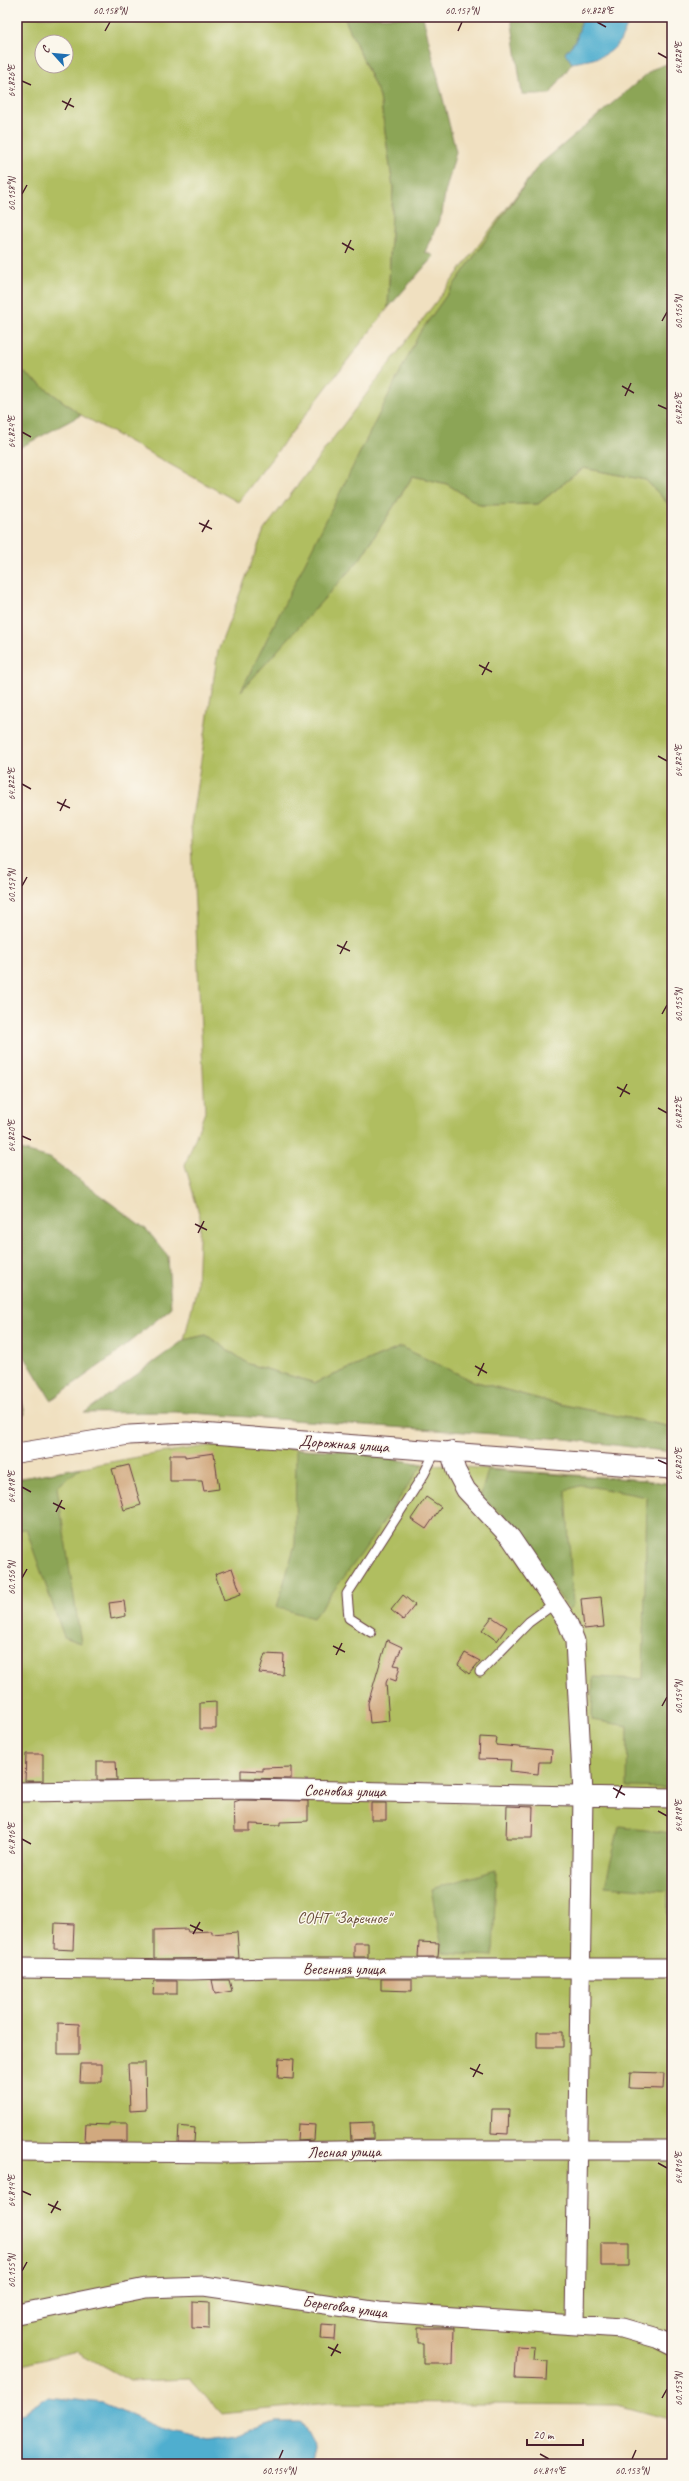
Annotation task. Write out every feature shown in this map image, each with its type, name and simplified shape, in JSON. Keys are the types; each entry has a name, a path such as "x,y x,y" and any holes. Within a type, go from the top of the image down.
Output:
{"street":[{"name":"Дорожная улица","path":"17,1453 129,1435 188,1432 443,1450 672,1469"},
{"path":"443,1450 466,1490 511,1538 567,1621 575,1641 583,1794 575,2324"},
{"name":"Сосновая улица","path":"17,1792 243,1789 583,1794 672,1798"},
{"name":"Весенняя улица","path":"17,1968 672,1968"},
{"name":"Лесная улица","path":"17,2151 226,2153 398,2150 672,2150"},
{"name":"Береговая улица","path":"17,2314 146,2288 204,2286 379,2312 622,2328 660,2339 672,2345"}],"lane":[{"path":"371,1632 349,1618 347,1594 424,1474 443,1450"},
{"path":"480,1672 529,1622 555,1603"}],"green space":[{"path":"17,17 344,17 380,97 393,187 388,308 238,502 81,415 17,367"},
{"path":"344,17 423,17 456,152 445,193 442,214 425,252 434,256 388,308 393,187 380,97"},
{"path":"511,17 583,17 576,40 565,53 572,63 550,94 522,94"},
{"path":"672,62 672,508 646,480 583,468 538,504 480,505 447,484 413,476 360,559 241,691 419,334 539,165 653,69"},
{"path":"539,165 419,334 360,559 413,476 447,484 480,505 538,504 583,468 646,480 672,508 672,1427 554,1403 473,1381 401,1347 315,1383 249,1364 206,1335 184,1340 197,1286 200,1217 185,1165 205,1112 191,824 218,651 264,530"},
{"path":"17,367 81,415 21,447 17,444"},
{"path":"17,1149 50,1158 147,1230 168,1256 171,1308 109,1359 51,1400 17,1344"},
{"path":"206,1335 249,1364 315,1383 401,1347 473,1381 554,1403 672,1427 672,1452 565,1439 176,1412 84,1413 184,1340"},
{"path":"17,1380 25,1414 17,1422"},
{"name":"СОНТ \"Заречное\"","path":"214,1445 345,1451 423,1464 643,1480 672,1484 672,2420 618,2405 328,2403 221,2414 190,2379 130,2381 76,2351 23,2365 17,2369 17,1479 160,1453"},
{"path":"296,1449 345,1451 423,1464 362,1553 313,1618 277,1607 295,1544"},
{"path":"82,1467 57,1487 81,1643 64,1637 26,1529 17,1530 17,1479"},
{"path":"488,1470 643,1480 672,1484 672,1788 627,1787 628,1726 592,1720 593,1677 643,1679 647,1497 583,1485 566,1490 573,1605 569,1609 501,1512 480,1498"},
{"path":"619,1827 672,1833 672,1947 667,1947 668,1891 605,1886"},
{"path":"496,1870 493,1956 443,1953 431,1889"}],"water":[{"path":"583,17 630,17 621,39 610,52 603,56 572,63 565,53 576,40"},
{"path":"48,2397 103,2403 167,2431 208,2440 236,2436 275,2422 301,2422 314,2446 309,2464 17,2464 17,2416"},
{"path":"436,2460 453,2464 375,2464"}],"building":[{"path":"214,1453 219,1489 204,1491 202,1481 170,1481 170,1455 185,1455 185,1457"},
{"path":"129,1465 141,1505 124,1510 112,1469"},
{"path":"426,1497 441,1507 426,1529 411,1519"},
{"path":"232,1568 241,1594 224,1600 215,1574"},
{"path":"403,1595 415,1605 403,1620 391,1610"},
{"path":"601,1597 604,1627 584,1629 581,1599"},
{"path":"124,1601 126,1616 111,1619 109,1603"},
{"path":"492,1617 507,1627 497,1641 482,1630"},
{"path":"387,1640 402,1647 394,1665 400,1666 396,1681 388,1678 386,1683 389,1721 370,1723 368,1703"},
{"path":"465,1653 480,1661 469,1674 458,1665"},
{"path":"265,1654 284,1655 283,1675 259,1673"},
{"path":"216,1702 216,1729 200,1729 200,1703"},
{"path":"480,1737 497,1738 496,1745 552,1750 551,1762 539,1762 538,1774 510,1771 511,1760 479,1759"},
{"path":"26,1754 43,1754 43,1781 25,1781"},
{"path":"97,1761 116,1761 117,1780 97,1780"},
{"path":"291,1767 291,1779 241,1778 241,1770 263,1771 263,1768"},
{"path":"240,1800 308,1801 308,1821 280,1822 280,1825 250,1824 250,1831 235,1831 234,1802"},
{"path":"371,1803 386,1803 386,1820 371,1820"},
{"path":"507,1806 533,1807 532,1838 506,1838"},
{"path":"55,1923 74,1924 73,1950 54,1949"},
{"path":"187,1929 188,1932 212,1931 212,1934 237,1932 239,1958 154,1959 154,1930"},
{"path":"419,1942 439,1943 438,1957 418,1957"},
{"path":"354,1943 368,1943 368,1957 354,1957"},
{"path":"381,1979 412,1979 412,1991 381,1990"},
{"path":"212,1980 229,1980 232,1991 215,1994"},
{"path":"154,1981 177,1981 177,1994 153,1994"},
{"path":"58,2023 79,2024 79,2054 58,2054"},
{"path":"537,2032 563,2032 563,2047 537,2047"},
{"path":"279,2058 294,2059 293,2079 278,2078"},
{"path":"128,2063 145,2063 146,2110 130,2111"},
{"path":"81,2064 102,2064 102,2082 80,2082"},
{"path":"630,2072 664,2073 663,2089 629,2088"},
{"path":"492,2109 509,2109 508,2134 491,2133"},
{"path":"373,2122 373,2139 351,2140 350,2123"},
{"path":"109,2123 127,2123 127,2141 85,2141 86,2124 109,2125"},
{"path":"298,2124 315,2125 314,2140 297,2141"},
{"path":"179,2126 195,2128 194,2142 178,2142"},
{"path":"601,2243 629,2243 629,2266 601,2266"},
{"path":"192,2302 209,2303 209,2329 192,2328"},
{"path":"322,2324 336,2325 335,2340 321,2339"},
{"path":"418,2328 454,2328 453,2364 423,2364 423,2343 418,2343"},
{"path":"517,2346 534,2347 533,2360 548,2361 547,2380 515,2379"}]}
